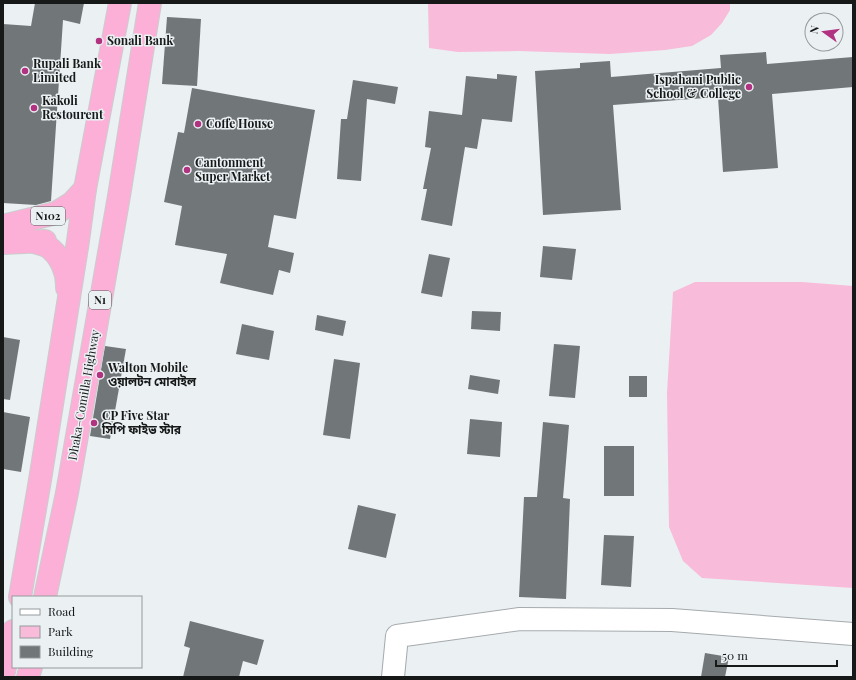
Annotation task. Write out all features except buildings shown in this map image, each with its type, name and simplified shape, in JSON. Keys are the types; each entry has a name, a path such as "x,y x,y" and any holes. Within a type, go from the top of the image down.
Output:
{"highway":[{"path":"20,596 42,472 85,189 120,3"},
{"name":"Dhaka–Comilla Highway","path":"45,596 66,493 119,196 150,3"},
{"name":"N102","path":"3,226 56,213 72,203 85,189"},
{"path":"31,241 46,246 62,262 68,282 66,315"},
{"name":"N102","path":"3,243 31,241 78,242"},
{"path":"3,676 12,636"}],"street":[{"path":"393,677 397,636 520,619 672,620 853,634"}],"green space":[{"path":"428,3 730,3 730,10 722,23 711,35 692,46 665,50 610,54 518,51 458,52 429,48"},
{"path":"695,282 802,282 853,286 853,588 702,578 683,561 669,527 667,393 673,292"}],"place":[{"name":"Sonali Bank","path":"99,41"},
{"name":"Rupali Bank Limited","path":"25,71"},
{"name":"Ispahani Public School & College","path":"749,87"},
{"name":"Kakoli Restourent","path":"34,108"},
{"name":"Coffe House","path":"198,124"},
{"name":"Cantonment Super Market","path":"187,170"},
{"name":"Walton Mobile ওয়ালটন মোবাইল","path":"100,375"},
{"name":"CP Five Star সিপি ফাইভ স্টার","path":"94,423"}]}
